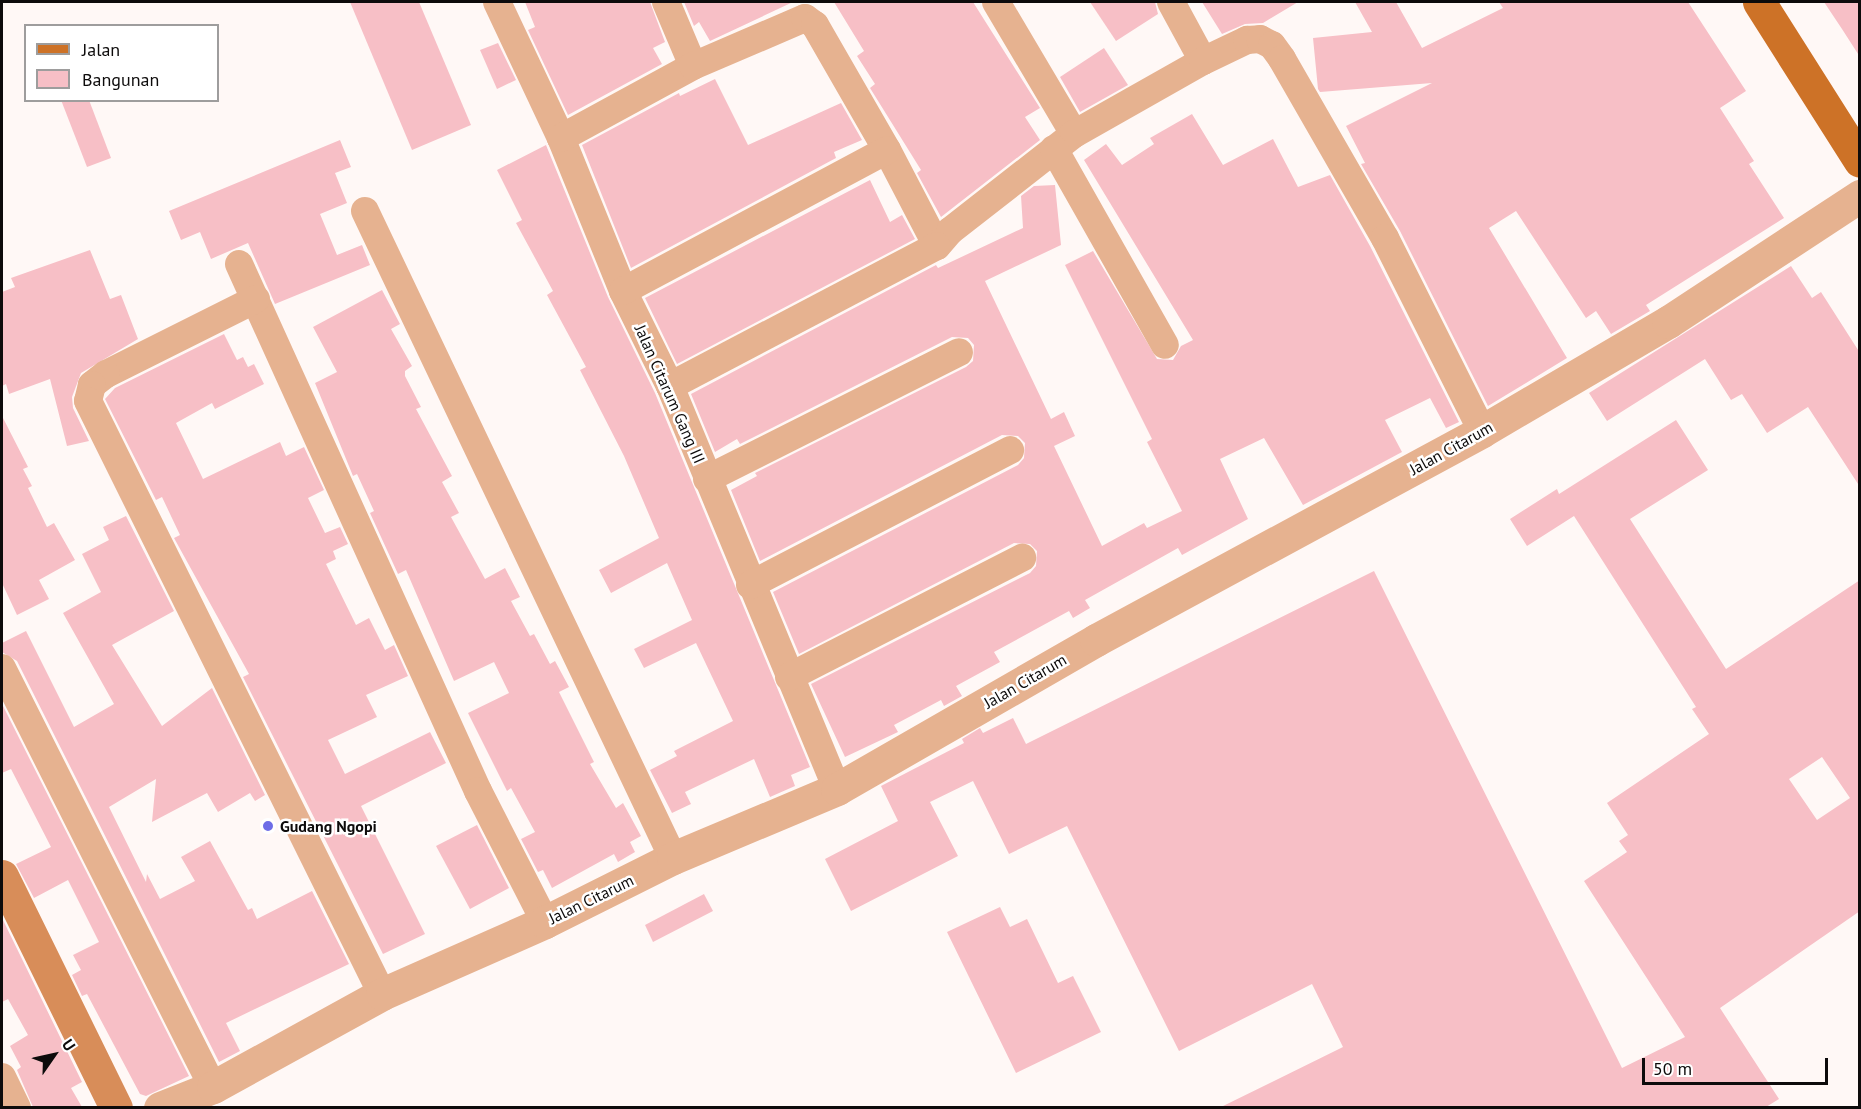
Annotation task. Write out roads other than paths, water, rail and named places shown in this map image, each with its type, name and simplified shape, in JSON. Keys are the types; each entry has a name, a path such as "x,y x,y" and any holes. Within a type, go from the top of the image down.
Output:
{"main road":[{"path":"1759,2 1860,161"},
{"path":"2,876 116,1107"}],"street":[{"name":"Jalan Citarum Gang III","path":"497,2 561,138 623,291 670,386 750,585 837,789"},
{"path":"666,2 693,66"},
{"path":"996,2 1165,345"},
{"path":"1171,2 1203,61"},
{"path":"561,138 802,10 815,25 887,150 937,246"},
{"path":"670,386 937,246 950,231 1064,142 1203,61 1247,40 1260,39 1272,45 1282,59 1385,238 1482,431"},
{"path":"623,291 887,150"},
{"name":"Jalan Citarum","path":"160,1107 213,1087 382,994 545,922 673,858 837,789 1096,640 1482,431 1668,322 1860,196"},
{"path":"365,211 673,858"},
{"path":"239,264 478,791 545,922"},
{"path":"256,299 106,374 92,385 88,400 382,994"},
{"path":"707,479 959,352"},
{"path":"750,585 1010,450"},
{"path":"789,677 1022,558"},
{"path":"2,668 213,1087"},
{"path":"2,1077 17,1107"}],"place":[{"name":"Gudang Ngopi","path":"268,826"}]}
